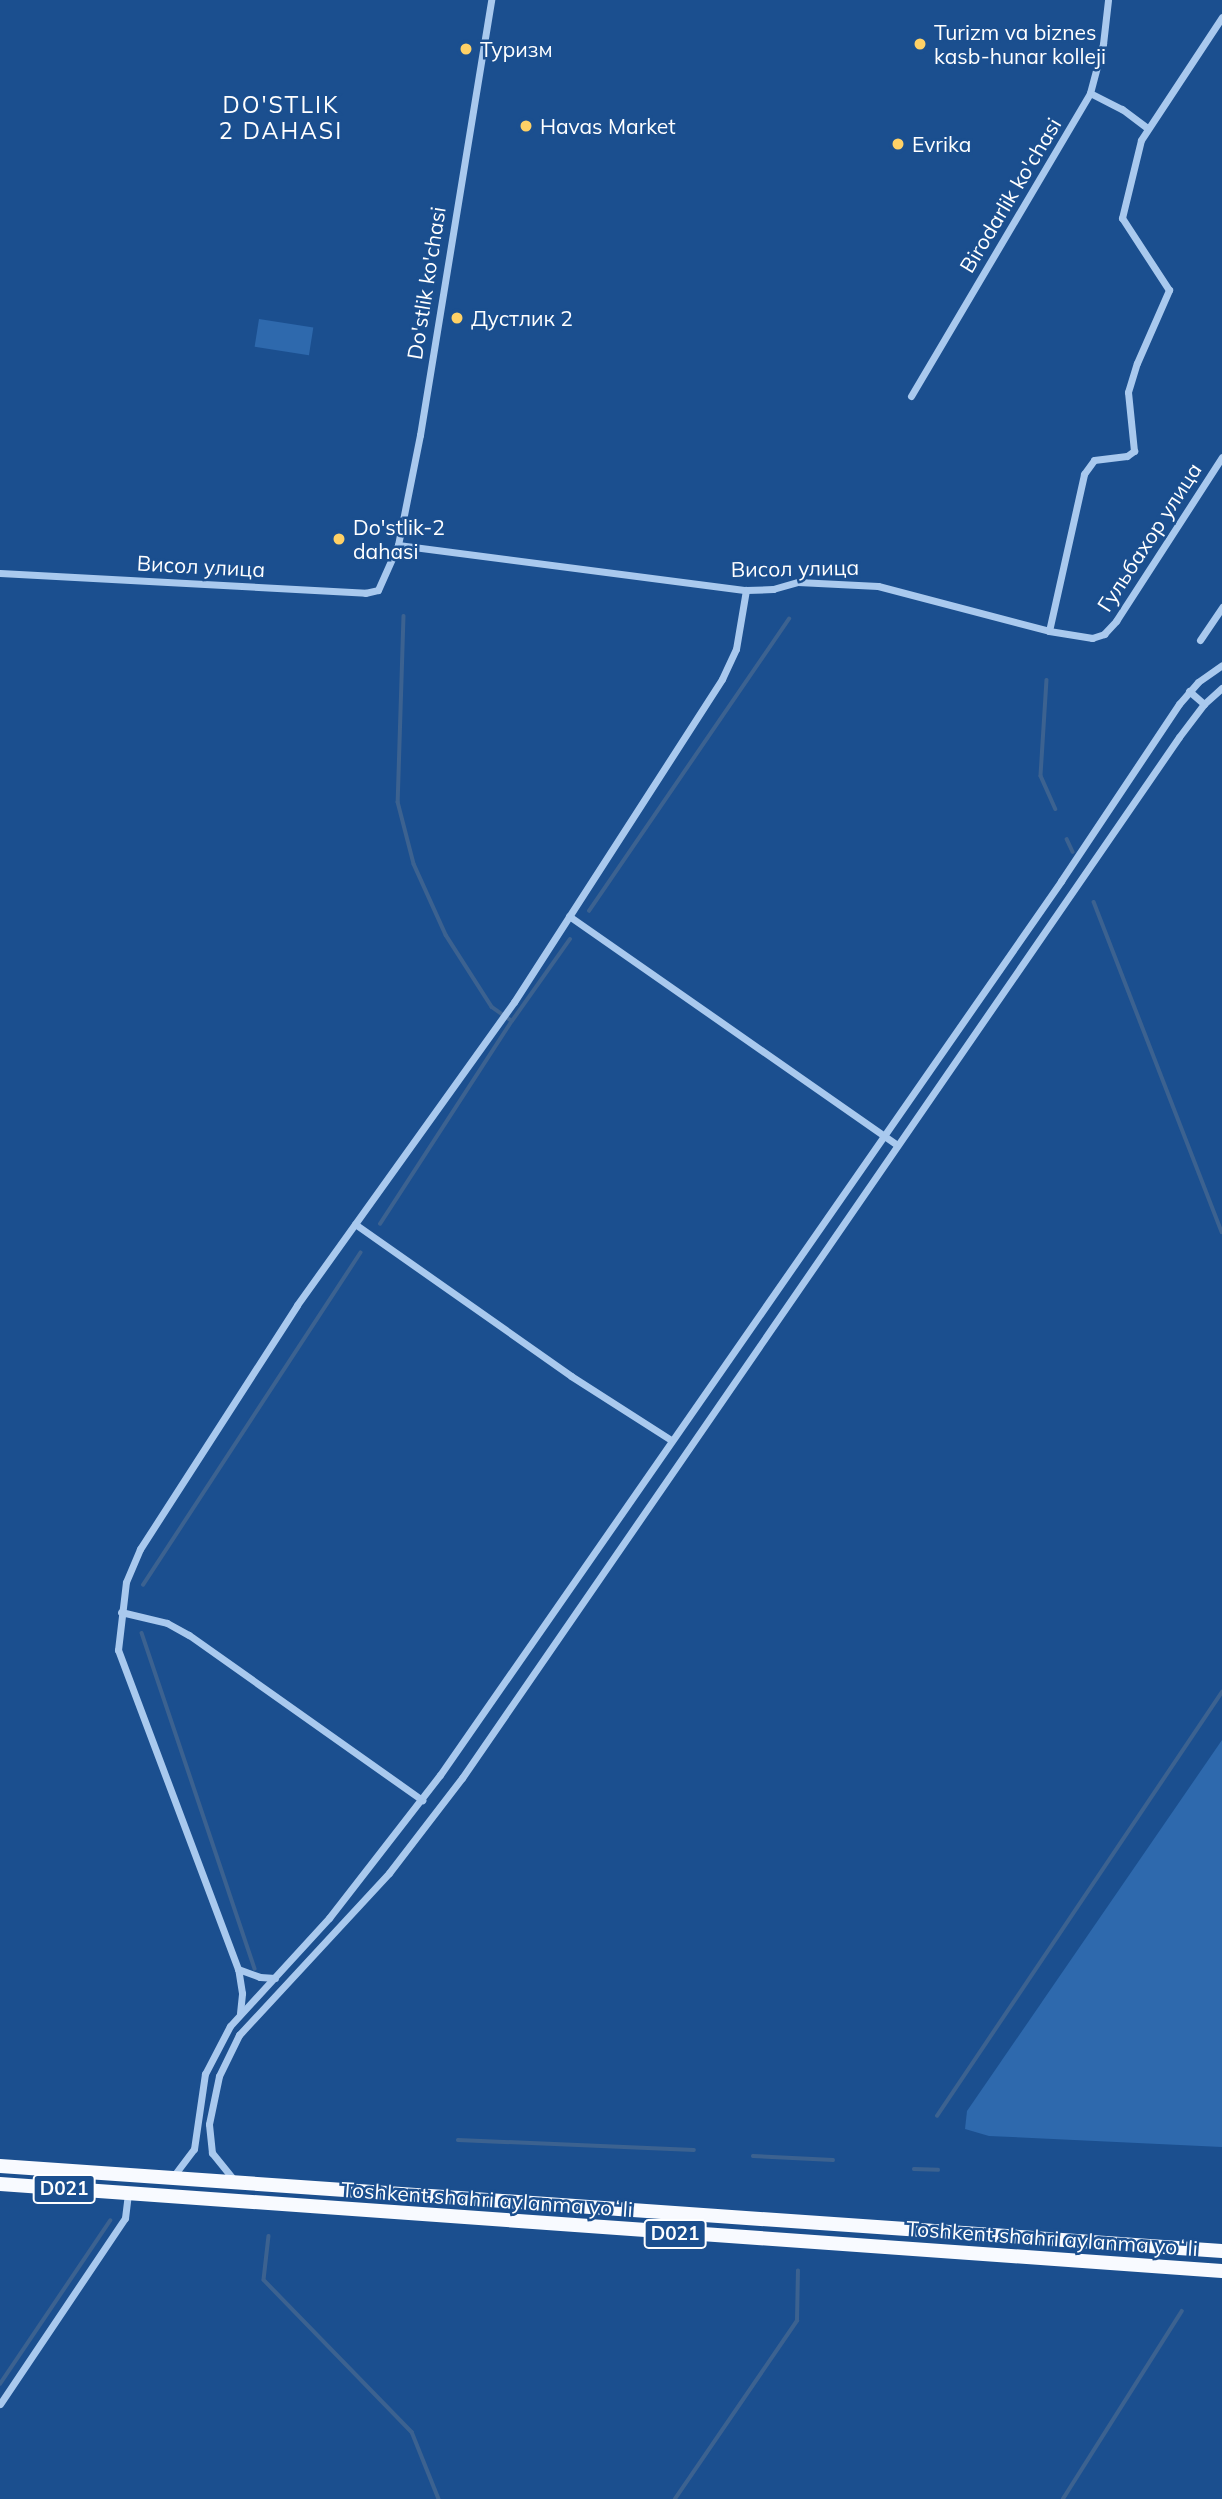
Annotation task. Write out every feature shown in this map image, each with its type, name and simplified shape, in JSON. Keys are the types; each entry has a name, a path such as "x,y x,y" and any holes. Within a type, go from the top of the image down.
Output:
{"highway":[{"name":"Toshkent shahri aylanma yoʻli","path":"0,2166 1222,2252"},
{"name":"Toshkent shahri aylanma yoʻli","path":"0,2184 1222,2271"},
{"path":"566,2226 571,2216 567,2205"}],"street":[{"name":"Do'stlik ko'chasi","path":"388,570 398,545 420,435 491,0"},
{"name":"Birodarlik ko'chasi","path":"911,396 1090,93 1104,44 1108,0"},
{"path":"1049,631 1084,474 1094,460 1127,456 1134,451 1128,392 1136,363 1169,290 1122,218 1141,141 1222,17"},
{"path":"1090,93 1122,109 1147,128"},
{"name":"Гульбахор улица","path":"1104,634 1222,457"},
{"name":"Висол улица","path":"398,545 746,590 772,589 798,582 878,586 1081,638 1104,634"},
{"name":"Висол улица","path":"0,573 365,593 378,590 388,570"},
{"path":"240,2013 242,1993 238,1969 118,1650 126,1582 140,1549 297,1305 504,1015 731,663 746,590"},
{"path":"1200,640 1222,607"},
{"path":"171,2178 194,2149 205,2074 222,2038 240,2013 275,1978 357,1884 422,1800 1061,881 1189,691 1222,665"},
{"path":"237,2183 215,2160 209,2136 212,2101 230,2049 249,2022 389,1873 433,1818 1204,704 1222,688"},
{"path":"1189,691 1204,704"},
{"path":"569,916 897,1145"},
{"path":"355,1224 571,1376 671,1440"},
{"path":"583,1571 598,1581"},
{"path":"121,1612 167,1623 189,1635 422,1800"},
{"path":"238,1969 260,1978 275,1978"},
{"path":"0,2404 125,2218 128,2193"}],"shaded area":[{"path":"259,319 313,328 309,355 255,347"},
{"path":"1222,1740 1222,2147 989,2136 965,2129 967,2111"}],"waterway":[{"path":"404,616 398,802 414,864 446,935 492,1007 512,1021"},
{"path":"589,911 789,619"},
{"path":"1047,680 1041,776 1056,809"},
{"path":"1067,839 1073,852"},
{"path":"1094,902 1222,1232"},
{"path":"380,1224 512,1021 570,939"},
{"path":"143,1585 360,1253"},
{"path":"142,1633 255,1968"},
{"path":"937,2116 1222,1692"},
{"path":"458,2140 694,2150"},
{"path":"753,2156 833,2160"},
{"path":"914,2169 938,2170"},
{"path":"0,2384 110,2221"},
{"path":"269,2236 264,2280 412,2432 439,2499"},
{"path":"675,2499 797,2321 798,2271"},
{"path":"1063,2499 1182,2311"}],"place":[{"name":"Turizm va biznes kasb-hunar kolleji","path":"920,44"},
{"name":"Туризм","path":"466,49"},
{"name":"Havas Market","path":"526,126"},
{"name":"Evrika","path":"898,144"},
{"name":"Дустлик 2","path":"457,318"},
{"name":"Do'stlik-2 dahasi","path":"339,539"}],"district":[{"name":"DO'STLIK 2 DAHASI","path":"281,118"}]}
